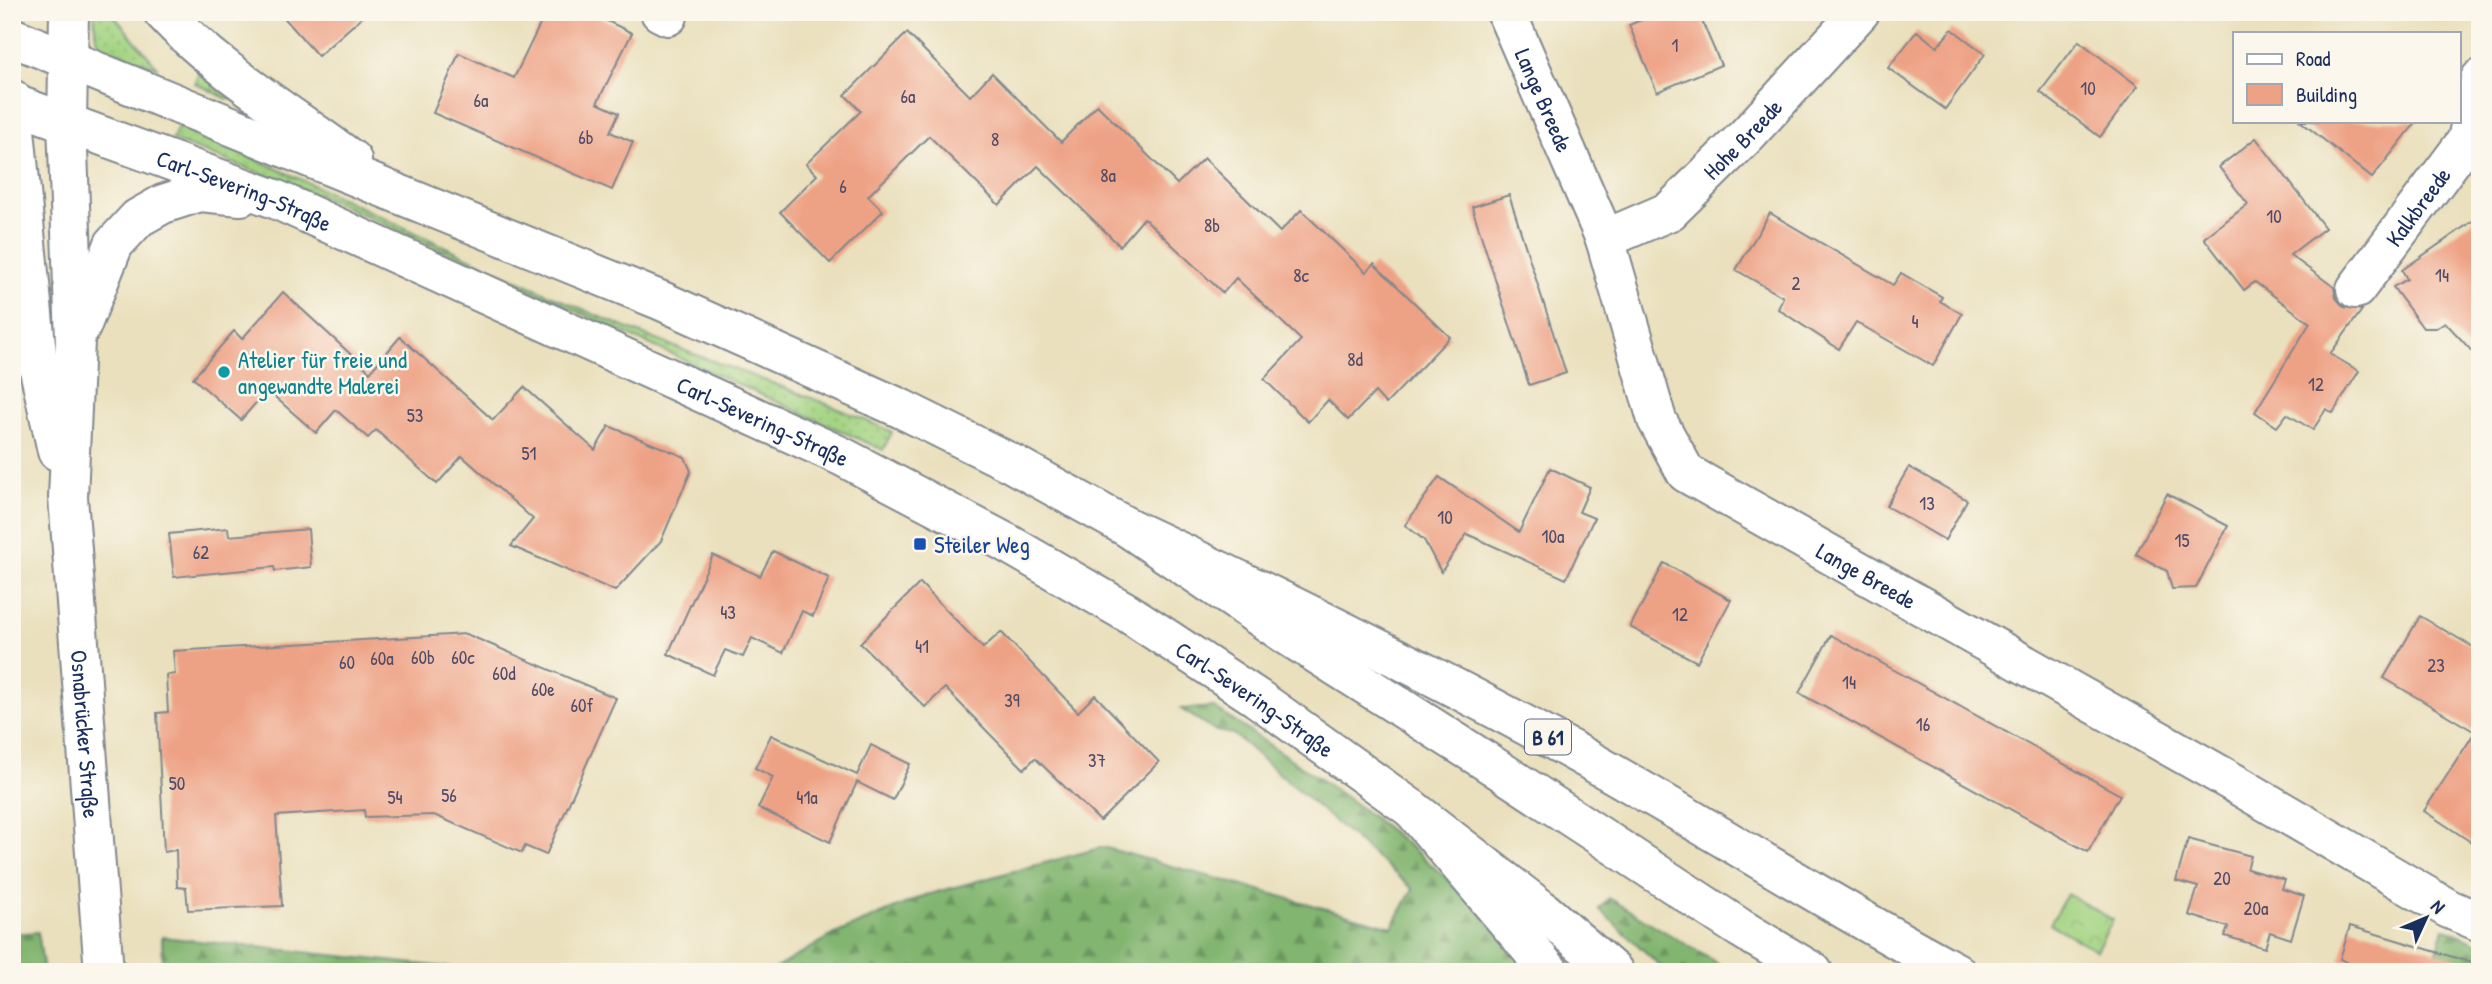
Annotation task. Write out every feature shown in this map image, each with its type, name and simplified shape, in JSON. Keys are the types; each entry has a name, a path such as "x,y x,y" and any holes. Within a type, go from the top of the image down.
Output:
{"main road":[{"path":"69,12 70,61"},
{"path":"163,12 182,32 225,67 399,194"},
{"name":"Lange Breede","path":"1506,12 1605,239 1657,420 1686,473 2222,776 2449,909 2480,922"},
{"name":"Hohe Breede","path":"1605,239 1670,211 1746,136 1860,12"},
{"path":"12,37 662,301 902,409 1013,464 1127,527 1288,636 1813,972"},
{"name":"Osnabrücker Straße","path":"70,61 67,122 75,341 68,497 104,972"},
{"name":"Kalkbreede","path":"2356,289 2467,140 2480,79"},
{"name":"Osnabrücker Straße","path":"12,101 38,365 68,497"},
{"name":"Carl-Severing-Straße","path":"12,101 275,199 841,456 1005,542 1119,608 1234,682 1412,809"},
{"path":"75,341 114,244 138,218 163,204 200,192 275,199"},
{"name":"B 61","path":"1127,527 1305,610 1552,740 1694,819 1860,921 1956,972"},
{"path":"1412,809 1550,972"},
{"path":"1412,809 1540,908 1614,972"}],"green space":[{"path":"94,12 111,12 158,68 101,46 96,38"},
{"path":"200,70 234,98 228,99 195,83"},
{"path":"179,125 607,320 892,432 883,450 331,200 172,140"},
{"path":"1213,707 1394,833 1471,902 1531,972 769,972 835,934 926,895 1103,847 1392,927 1413,889 1233,734 1216,731 1181,709"},
{"path":"2067,894 2113,920 2096,950 2050,924"},
{"path":"1609,898 1732,972 1667,972 1599,909"},
{"path":"2444,928 2480,944 2480,972 2431,972"},
{"path":"38,932 44,972 12,972 12,934"},
{"path":"162,937 491,972 163,972"}],"building":[{"path":"279,12 368,12 318,56"},
{"path":"546,12 589,12 632,33 597,103 619,113 610,132 633,142 612,190 433,113 459,53 514,78"},
{"path":"1660,12 1698,12 1721,65 1657,92 1629,25"},
{"path":"1952,29 1985,54 1945,109 1888,68 1917,31 1937,47"},
{"path":"907,33 970,96 992,73 1061,142 1097,105 1177,184 1204,158 1280,232 1301,210 1366,272 1374,264 1450,337 1386,404 1375,392 1348,420 1328,400 1308,422 1264,379 1301,340 1236,278 1223,293 1144,218 1120,246 1038,166 999,205 929,136 868,196 883,211 830,263 780,212 817,175 806,164 861,111 845,95"},
{"path":"2079,41 2138,86 2100,137 2040,92"},
{"path":"2301,122 2416,122 2372,178"},
{"path":"2256,138 2325,228 2290,255 2334,287 2336,298 2344,307 2362,310 2330,354 2359,371 2333,413 2326,409 2313,430 2287,414 2277,427 2255,412 2310,323 2255,282 2244,290 2204,238 2248,204 2219,167"},
{"path":"1509,195 1566,373 1529,385 1472,207"},
{"path":"1770,213 1893,285 1901,273 1942,297 1940,301 1962,314 1933,366 1856,322 1839,349 1778,309 1783,297 1736,270"},
{"path":"2480,216 2480,360 2445,322 2436,328 2423,328 2393,287 2407,279 2402,270"},
{"path":"283,292 370,372 400,337 493,420 524,387 595,450 609,426 685,457 691,471 661,541 615,591 511,546 533,519 462,456 437,484 376,430 368,438 336,410 316,433 267,390 241,420 193,378 234,331 242,339"},
{"path":"1909,467 1967,500 1945,540 1886,506"},
{"path":"1550,468 1590,487 1579,512 1594,518 1566,579 1467,534 1441,572 1424,540 1405,525 1439,477 1519,532"},
{"path":"2167,494 2228,526 2196,588 2172,589 2167,571 2136,554"},
{"path":"228,528 229,536 308,529 311,567 275,571 274,567 174,577 169,534"},
{"path":"773,551 829,578 813,616 802,611 783,653 752,638 743,657 725,650 713,675 668,654 713,555 760,576"},
{"path":"1664,563 1731,600 1697,662 1630,627"},
{"path":"920,583 983,648 1001,632 1078,712 1095,695 1159,762 1100,821 1035,758 1024,769 945,688 925,707 860,643"},
{"path":"2420,616 2480,651 2480,848 2424,811 2475,732 2384,678"},
{"path":"466,634 616,698 546,855 525,846 522,853 434,815 365,817 364,810 276,816 282,906 188,910 186,888 177,887 176,850 164,852 157,713 168,712 166,675 175,674 173,651"},
{"path":"1831,635 2120,795 2088,852 1799,693"},
{"path":"771,735 857,775 871,745 910,764 893,800 857,782 830,842 758,808 773,777 755,768"},
{"path":"2188,839 2251,856 2247,869 2285,880 2282,889 2304,896 2291,939 2270,932 2265,948 2225,936 2228,927 2189,915 2198,887 2176,881"},
{"path":"2350,926 2473,963 2471,972 2344,972 2347,962 2340,959"}],"place":[{"name":"Atelier für freie und angewandte Malerei","path":"224,372"},
{"name":"Steiler Weg","path":"920,544"}]}
